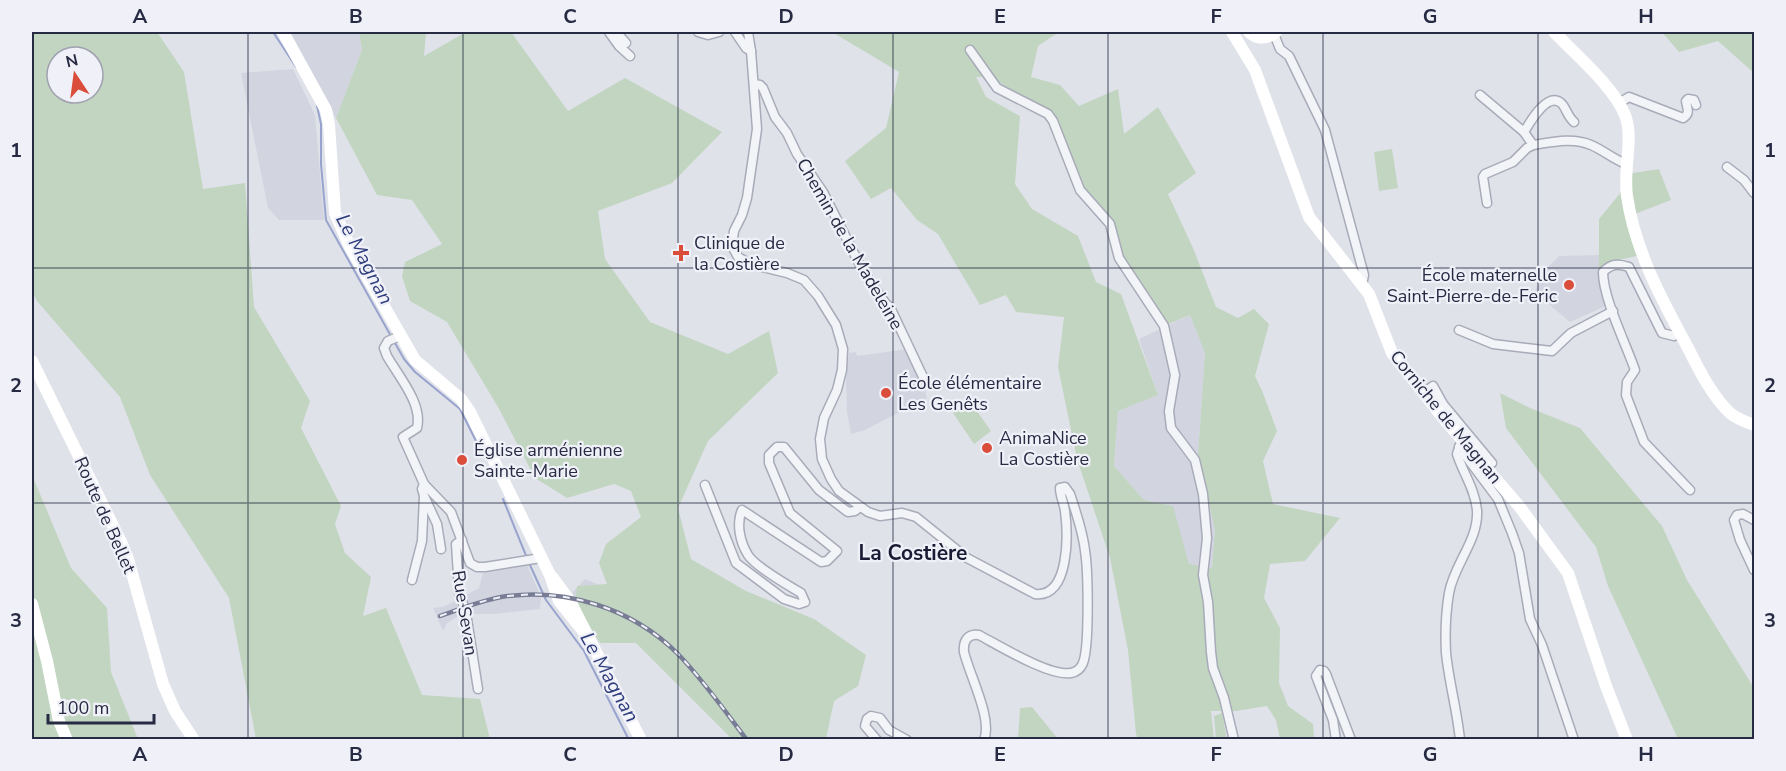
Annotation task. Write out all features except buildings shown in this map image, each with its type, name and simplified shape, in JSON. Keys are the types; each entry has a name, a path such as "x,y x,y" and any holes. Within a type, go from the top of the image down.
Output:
{"street":[{"path":"283,32 326,110 333,197 338,222 394,338 415,360 461,399 470,412 537,559 550,575 559,601 584,632 641,740"},
{"path":"609,32 630,56"},
{"path":"616,32 626,43"},
{"path":"698,32 708,35 719,32"},
{"path":"735,32 746,48 751,51"},
{"path":"748,32 757,123 747,198 732,239 732,246 738,257 750,264 787,273 804,280 818,296 836,325 843,349 843,370 824,418 820,435 825,467 834,484 860,507 876,515 902,513 916,517 967,558 1041,595 1053,590 1062,573 1066,520 1059,492 1062,487 1068,489 1086,553 1087,617 1084,661 1076,671 1059,672 1026,660 979,635 974,634 968,637 964,643 964,652 986,724 984,740"},
{"name":"Corniche de Magnan","path":"1232,32 1255,69 1309,217 1372,300 1392,353 1461,444 1534,525 1568,573 1606,686 1627,740"},
{"path":"1250,32 1259,38 1275,33 1280,49 1289,56 1325,130 1364,275 1362,285"},
{"path":"1554,32 1619,103 1629,129 1626,192 1636,237 1654,282 1699,370 1724,407 1733,416 1755,425"},
{"path":"970,50 997,88 1048,114 1053,121 1080,190 1110,224 1119,258 1164,327 1175,375 1169,411 1171,428 1195,460 1203,494 1207,538 1203,575 1208,602 1213,668 1224,698 1234,740"},
{"name":"Chemin de la Madeleine","path":"754,84 763,87 775,117 840,221 864,273 890,307 924,380"},
{"path":"1480,95 1524,132 1533,145"},
{"path":"1619,103 1629,97 1683,118 1687,116 1689,110 1686,101 1694,100 1696,105"},
{"path":"1524,132 1536,111 1552,101 1559,101 1563,104 1568,117 1574,122"},
{"path":"1487,203 1483,177 1485,174 1513,162 1533,145 1567,140 1590,144 1626,164"},
{"path":"1727,167 1744,180 1755,193"},
{"path":"1680,333 1674,336 1662,333 1629,267 1621,264 1609,266 1603,272 1603,280 1613,311 1635,370 1627,382 1626,395 1644,442 1690,490"},
{"path":"1459,330 1493,344 1552,351 1571,333 1613,311"},
{"path":"394,338 384,348 417,406 419,421 417,428 403,437 424,483 452,512 470,563 477,567 537,559"},
{"name":"Route de Bellet","path":"32,361 122,544 163,684 175,711 194,740"},
{"path":"1423,393 1433,387 1443,404 1492,463"},
{"path":"1460,740 1446,650 1449,592 1476,524 1477,511 1473,492 1457,454 1461,444"},
{"path":"1461,444 1498,499 1512,533 1519,553 1530,620 1542,645 1574,740"},
{"path":"705,485 736,563 784,599 799,604 805,603 801,593 748,557 740,536 739,517 742,510 821,562 827,561 837,551 790,513 769,463 770,455 777,447 784,447 819,490 848,512 860,507"},
{"path":"424,483 422,489 437,524 441,549"},
{"path":"412,580 422,541 424,496"},
{"path":"1755,520 1740,514 1735,517 1734,524 1755,570"},
{"name":"Rue Sevan","path":"462,540 456,544 459,586 466,613 478,689"},
{"path":"32,604 59,721 66,740"},
{"path":"1336,740 1333,720 1316,676 1320,670 1326,674 1351,740"},
{"path":"876,740 865,726 867,719 871,716 880,718 889,730 907,740"}],"shaded area":[{"path":"290,32 359,32 362,50 336,118"},
{"path":"293,69 315,115 324,220 279,220 268,208 241,73"},
{"name":"École maternelle Saint-Pierre-de-Feric","path":"1599,255 1599,281 1608,305 1570,322 1538,295 1536,289 1548,267 1559,256"},
{"path":"1190,315 1205,353 1198,455 1215,530 1212,568 1189,564 1172,506 1144,500 1114,466 1118,411 1158,395 1139,339"},
{"name":"École élémentaire Les Genêts","path":"908,349 920,377 917,381 924,387 927,398 865,430 851,434 847,412 846,379 849,353 856,352 857,356"},
{"path":"527,565 539,592 573,596 572,593 585,579 602,586 661,649 554,598 541,597 540,609 494,614 462,614 447,623 443,631 433,608 443,607 479,588 483,573"}],"green space":[{"path":"32,32 157,32 184,72 203,189 245,183 254,307 310,401 301,428 341,506 335,524 345,553 371,577 363,616 386,608 422,695 480,699 490,739 256,739 229,598 150,475 120,397 37,301 32,292"},
{"path":"359,32 426,32 424,56 466,32 511,32 568,111 625,78 722,132 672,183 598,211 605,259 650,322 728,354 769,331 778,373 708,441 678,508 691,559 746,591 814,619 866,655 858,686 834,701 826,739 732,739 636,643 600,643 575,605 577,586 607,584 599,563 606,544 641,517 631,491 614,484 567,498 535,478 498,407 447,322 410,301 402,276 405,262 442,244 412,200 377,195 336,118 362,50"},
{"path":"832,32 1059,32 1038,46 1031,77 1060,85 1079,106 1118,89 1124,134 1158,107 1196,173 1168,194 1193,248 1216,307 1238,318 1254,309 1269,324 1255,376 1277,431 1263,461 1273,504 1340,518 1305,561 1270,564 1264,598 1280,628 1279,683 1288,706 1313,724 1314,739 1280,739 1276,720 1267,706 1236,711 1211,711 1214,739 1138,739 1128,650 1110,558 1077,459 1058,367 1064,317 1016,312 1006,295 980,305 938,234 917,220 891,188 871,199 845,161 886,128 899,72","holes":["990,76 1048,114 1092,205 1110,224 1127,272 1164,326 1190,315 1205,353 1198,455 1215,530 1212,568 1189,564 1173,506 1144,500 1114,466 1118,411 1158,395 1121,294 1096,282 1078,236 1032,209 1015,184 1020,116 986,97 976,77"]},
{"path":"1662,32 1754,32 1754,73 1718,41 1679,52"},
{"path":"1392,149 1398,188 1379,191 1374,152"},
{"path":"1659,169 1671,200 1627,217 1637,256 1609,262 1599,270 1599,219 1627,185 1627,174"},
{"path":"1500,393 1580,428 1662,526 1687,580 1754,688 1754,739 1678,739 1608,586 1596,547 1506,428"},
{"path":"969,400 991,431 974,444 953,413"},
{"path":"32,475 71,568 107,608 111,672 138,739 32,739"},
{"path":"1032,707 1058,739 1018,739 1020,708"},
{"path":"1222,713 1227,739 1216,739 1214,716"}],"waterway":[{"name":"Le Magnan","path":"273,32 296,67"},
{"name":"Le Magnan","path":"317,106 321,124 321,164 326,220 392,338"},
{"name":"Le Magnan","path":"395,343 415,372 460,409 476,441"},
{"name":"Le Magnan","path":"503,499 527,558"},
{"name":"Le Magnan","path":"529,563 546,600 584,651 629,740"}],"railway":[{"path":"440,616 501,597 525,595 549,595 573,599 596,604 619,613 640,624 678,654 747,740"}],"place":[{"name":"Clinique de la Costière","path":"681,253"},
{"name":"École maternelle Saint-Pierre-de-Feric","path":"1569,285"},
{"name":"École élémentaire Les Genêts","path":"886,393"},
{"name":"AnimaNice La Costière","path":"987,448"},
{"name":"Église arménienne Sainte-Marie","path":"462,460"}],"district":[{"name":"La Costière","path":"913,553"}]}
